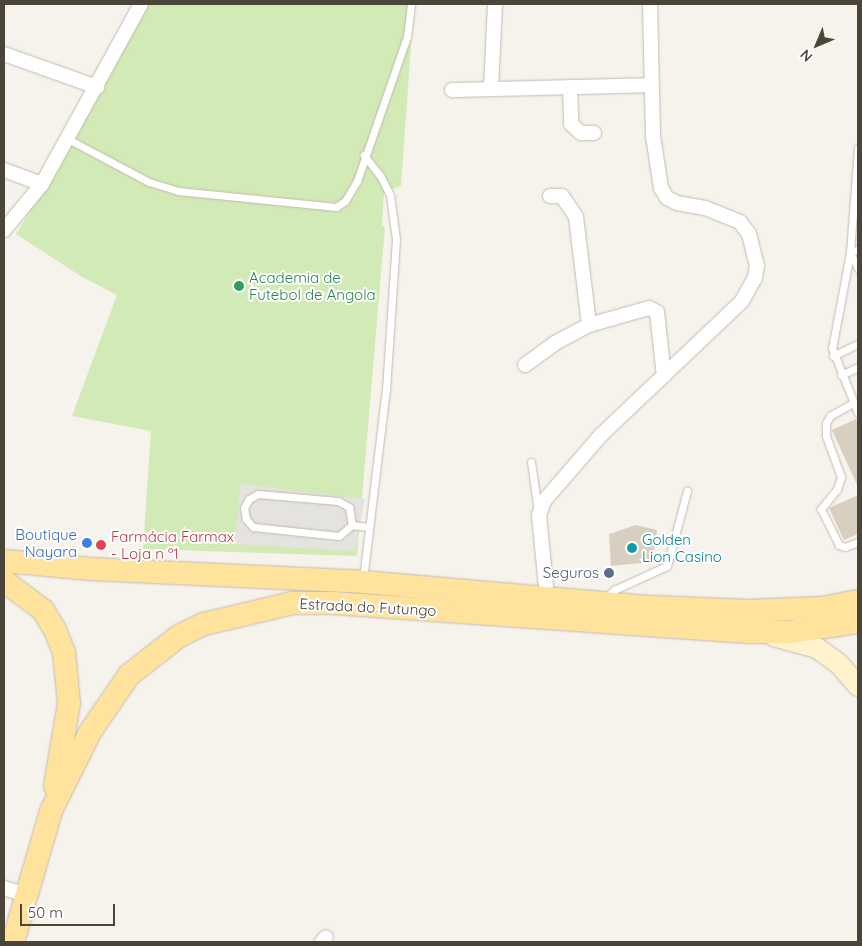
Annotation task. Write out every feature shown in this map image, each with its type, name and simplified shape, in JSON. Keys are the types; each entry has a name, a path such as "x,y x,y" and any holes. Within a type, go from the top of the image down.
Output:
{"main road":[{"name":"Estrada do Futungo","path":"4,561 91,569 363,582 601,602 748,611 822,608 858,601"},
{"path":"4,581 42,610 58,635 66,664 68,716 51,811"},
{"name":"Estrada do Futungo","path":"13,942 51,811 90,732 129,675 179,636 230,616 293,603 333,603 752,632 791,632 858,622"}],"street":[{"path":"4,230 42,184 98,87 141,4"},
{"path":"491,89 495,4"},
{"path":"547,597 539,515 561,479 742,301 755,278 757,266 750,234 740,222 713,210 676,203 667,198 661,188 651,85 650,4"},
{"path":"4,54 98,87"},
{"path":"452,90 651,85"},
{"path":"570,87 571,124 581,133 594,133"},
{"path":"4,170 42,184"},
{"path":"550,196 562,196 576,217 589,325"},
{"path":"525,365 555,342 589,325 649,308 655,309 664,376"},
{"path":"752,632 817,648 840,664 858,686"},
{"path":"4,889 27,895"}],"lane":[{"path":"68,139 149,182 178,192 336,207 345,201 357,181 364,156 407,37 411,4"},
{"path":"858,148 850,253 833,356 858,413"},
{"path":"363,582 386,390 396,239 390,196 381,177 364,156"},
{"path":"850,253 858,250"},
{"path":"850,253 858,268"},
{"path":"833,356 858,344"},
{"path":"841,375 858,367"},
{"path":"853,403 830,416 826,423 826,436 841,477 837,489 821,509 840,545 845,547 858,542"},
{"path":"531,462 539,515"},
{"path":"601,602 614,590 667,566 687,491"},
{"path":"352,525 349,507 338,501 258,494 249,499 244,508 249,524 259,529 339,536 352,525 369,527"}],"green space":[{"name":"Academia de Futebol de Angola","path":"147,4 414,4 401,186 384,191 382,226 385,227 357,556 143,549 151,431 72,416 117,295 82,277 16,234 63,157"}],"shaded area":[{"path":"241,484 365,499 355,551 234,544"}],"building":[{"path":"856,419 858,425 858,487 832,430"},
{"path":"858,495 858,534 844,540 829,508"},
{"name":"Golden Lion Casino","path":"636,525 657,530 652,562 611,566 609,534"}],"place":[{"name":"Academia de Futebol de Angola","path":"239,286"},
{"name":"Boutique Nayara","path":"87,543"},
{"name":"Farmácia Farmax - Loja n º1","path":"101,545"},
{"name":"Golden Lion Casino","path":"632,548"},
{"name":"Seguros","path":"609,573"}]}
